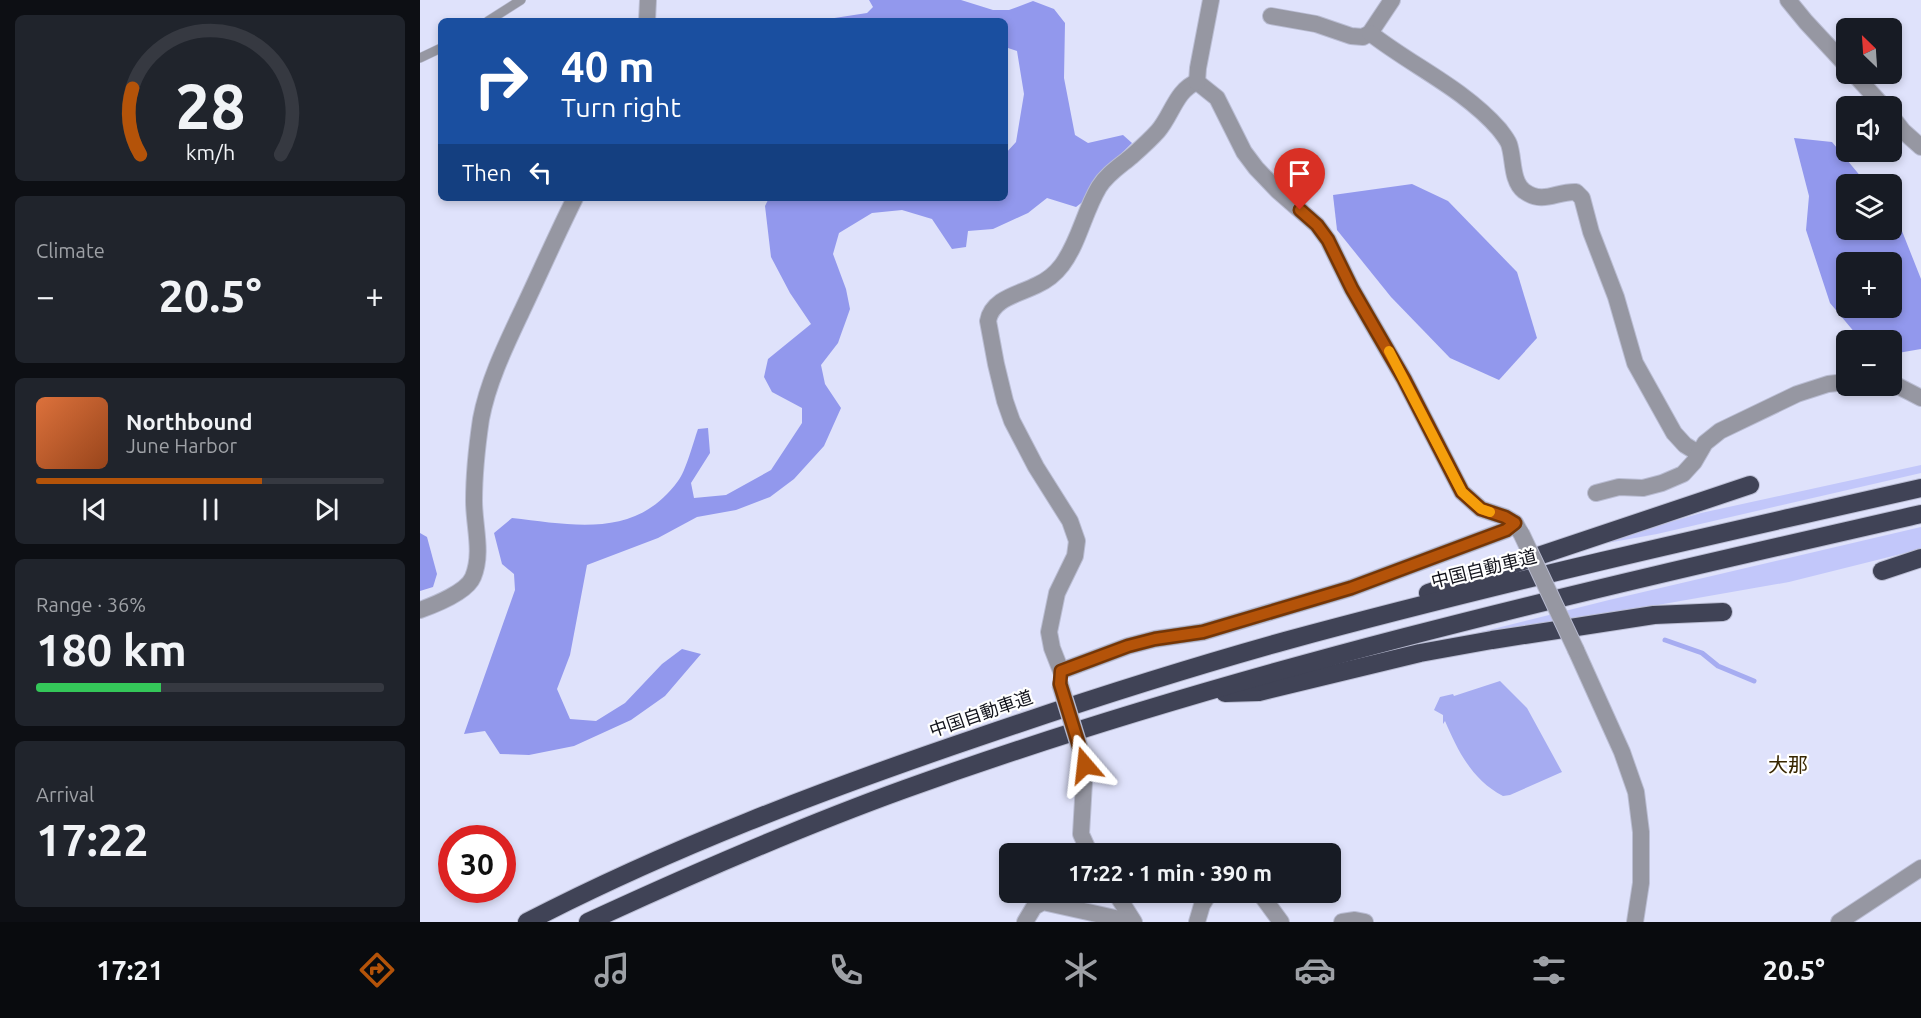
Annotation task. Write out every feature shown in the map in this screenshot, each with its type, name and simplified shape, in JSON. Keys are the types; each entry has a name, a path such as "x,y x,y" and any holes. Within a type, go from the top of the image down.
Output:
{"highway":[{"path":"1281,642 1750,485"},
{"name":"中国自動車道","path":"527,922 665,857 778,810 901,763 1158,678 1281,642 1524,580 1921,488"},
{"path":"588,922 664,886 905,789 1038,744 1199,694 1418,633 1921,514"},
{"path":"1882,571 1921,558"},
{"path":"1199,694 1259,692 1420,653 1523,635 1654,615 1723,612"}],"street":[{"path":"647,18 648,0"},
{"path":"1197,82 1211,0"},
{"path":"1271,16 1316,24 1351,36 1363,37 1370,33 1392,0"},
{"path":"1788,0 1836,54"},
{"path":"1370,33 1473,104 1499,129 1508,142 1516,180 1521,189 1533,196 1552,197 1566,191 1576,192 1582,198 1591,232 1616,297 1635,363 1674,433 1685,445 1698,453"},
{"path":"1197,82 1217,98 1244,152 1256,168 1278,192 1317,225 1328,240 1352,289 1404,379 1462,492 1481,509 1505,517 1518,528 1622,752 1636,792 1641,832 1641,883 1635,922"},
{"path":"1085,843 1081,834 1085,765 1049,632 1057,593 1075,556 1077,541 1070,521 1036,467 1012,421 996,364 988,321 989,315 1002,301 1040,284 1057,271 1068,257 1100,186 1111,172 1146,144 1160,128 1180,95 1189,85 1197,82"},
{"path":"1863,84 1875,96"},
{"path":"1902,130 1921,147"},
{"path":"420,610 460,591 472,579 478,558 474,502 482,417 492,380 503,353 574,201"},
{"path":"1596,493 1619,487 1643,488 1683,474 1694,462 1705,443 1720,431 1797,394 1836,383"},
{"path":"1902,388 1921,398"},
{"path":"1060,678 1128,646 1155,639 1203,632 1351,588 1506,530 1518,528"},
{"path":"1839,922 1921,868"},
{"path":"1025,922 1034,907 1043,902 1134,922"},
{"path":"1122,903 1134,922"},
{"path":"1197,922 1203,903"},
{"path":"1267,903 1281,922"},
{"path":"1342,922 1355,920 1365,922"}],"lane":[{"path":"493,18 521,0"},
{"path":"420,58 438,49"}],"shaded area":[{"path":"869,0 961,0 993,10 1009,10 1033,1 1054,9 1065,23 1064,78 1075,135 1088,143 1123,135 1132,143 1106,169 1089,197 1076,207 1047,198 1028,213 993,229 968,231 966,247 952,249 932,219 902,210 872,213 839,233 833,254 846,289 850,309 838,343 821,365 825,384 841,408 824,446 794,479 770,497 736,510 697,517 658,538 587,565 570,655 557,689 570,719 596,721 625,703 662,664 682,649 701,654 665,696 631,720 574,746 529,755 500,754 485,731 464,734 515,590 514,574 502,564 494,533 512,518 581,525 623,520 643,512 661,500 678,481 687,464 698,429 708,428 710,453 691,483 694,498 726,495 771,470 802,423 802,408 772,392 764,377 768,359 811,324 790,293 771,257 765,206 768,201 1008,201 1008,151 1016,142 1024,94 1017,51 1008,48 1008,18 834,18 867,13 873,7"},
{"path":"1794,138 1832,142 1836,147 1836,162 1849,162 1859,174 1836,174 1836,240 1902,240 1902,231 1921,279 1921,349 1902,352 1902,330 1853,330 1843,318 1902,318 1902,252 1836,252 1836,310 1830,303 1806,230 1809,196"},
{"path":"1412,184 1448,201 1517,272 1537,338 1499,380 1450,358 1391,297 1337,230 1333,195"},
{"path":"1921,465 1921,473 1657,534 1607,543 1629,534 1701,513"},
{"path":"1921,527 1921,549 1789,582 1429,645 1609,600"},
{"path":"420,533 427,537 437,574 433,587 420,591"},
{"path":"1500,681 1527,708 1562,772 1503,796 1474,773 1461,754 1445,721 1443,724 1443,715 1434,710 1440,697 1453,694 1454,696"}],"waterway":[{"path":"1665,640 1702,653 1718,666 1754,681"}],"slow traffic":[{"path":"1389,351 1462,492 1481,509 1490,512"}],"district":[{"name":"大那","path":"1788,765"}],"route":[{"path":"1085,765 1060,684 1061,671 1128,646 1155,639 1203,632 1351,588 1506,530 1515,523 1481,509 1462,492 1404,379 1352,289 1328,240 1317,225 1300,210"}]}
